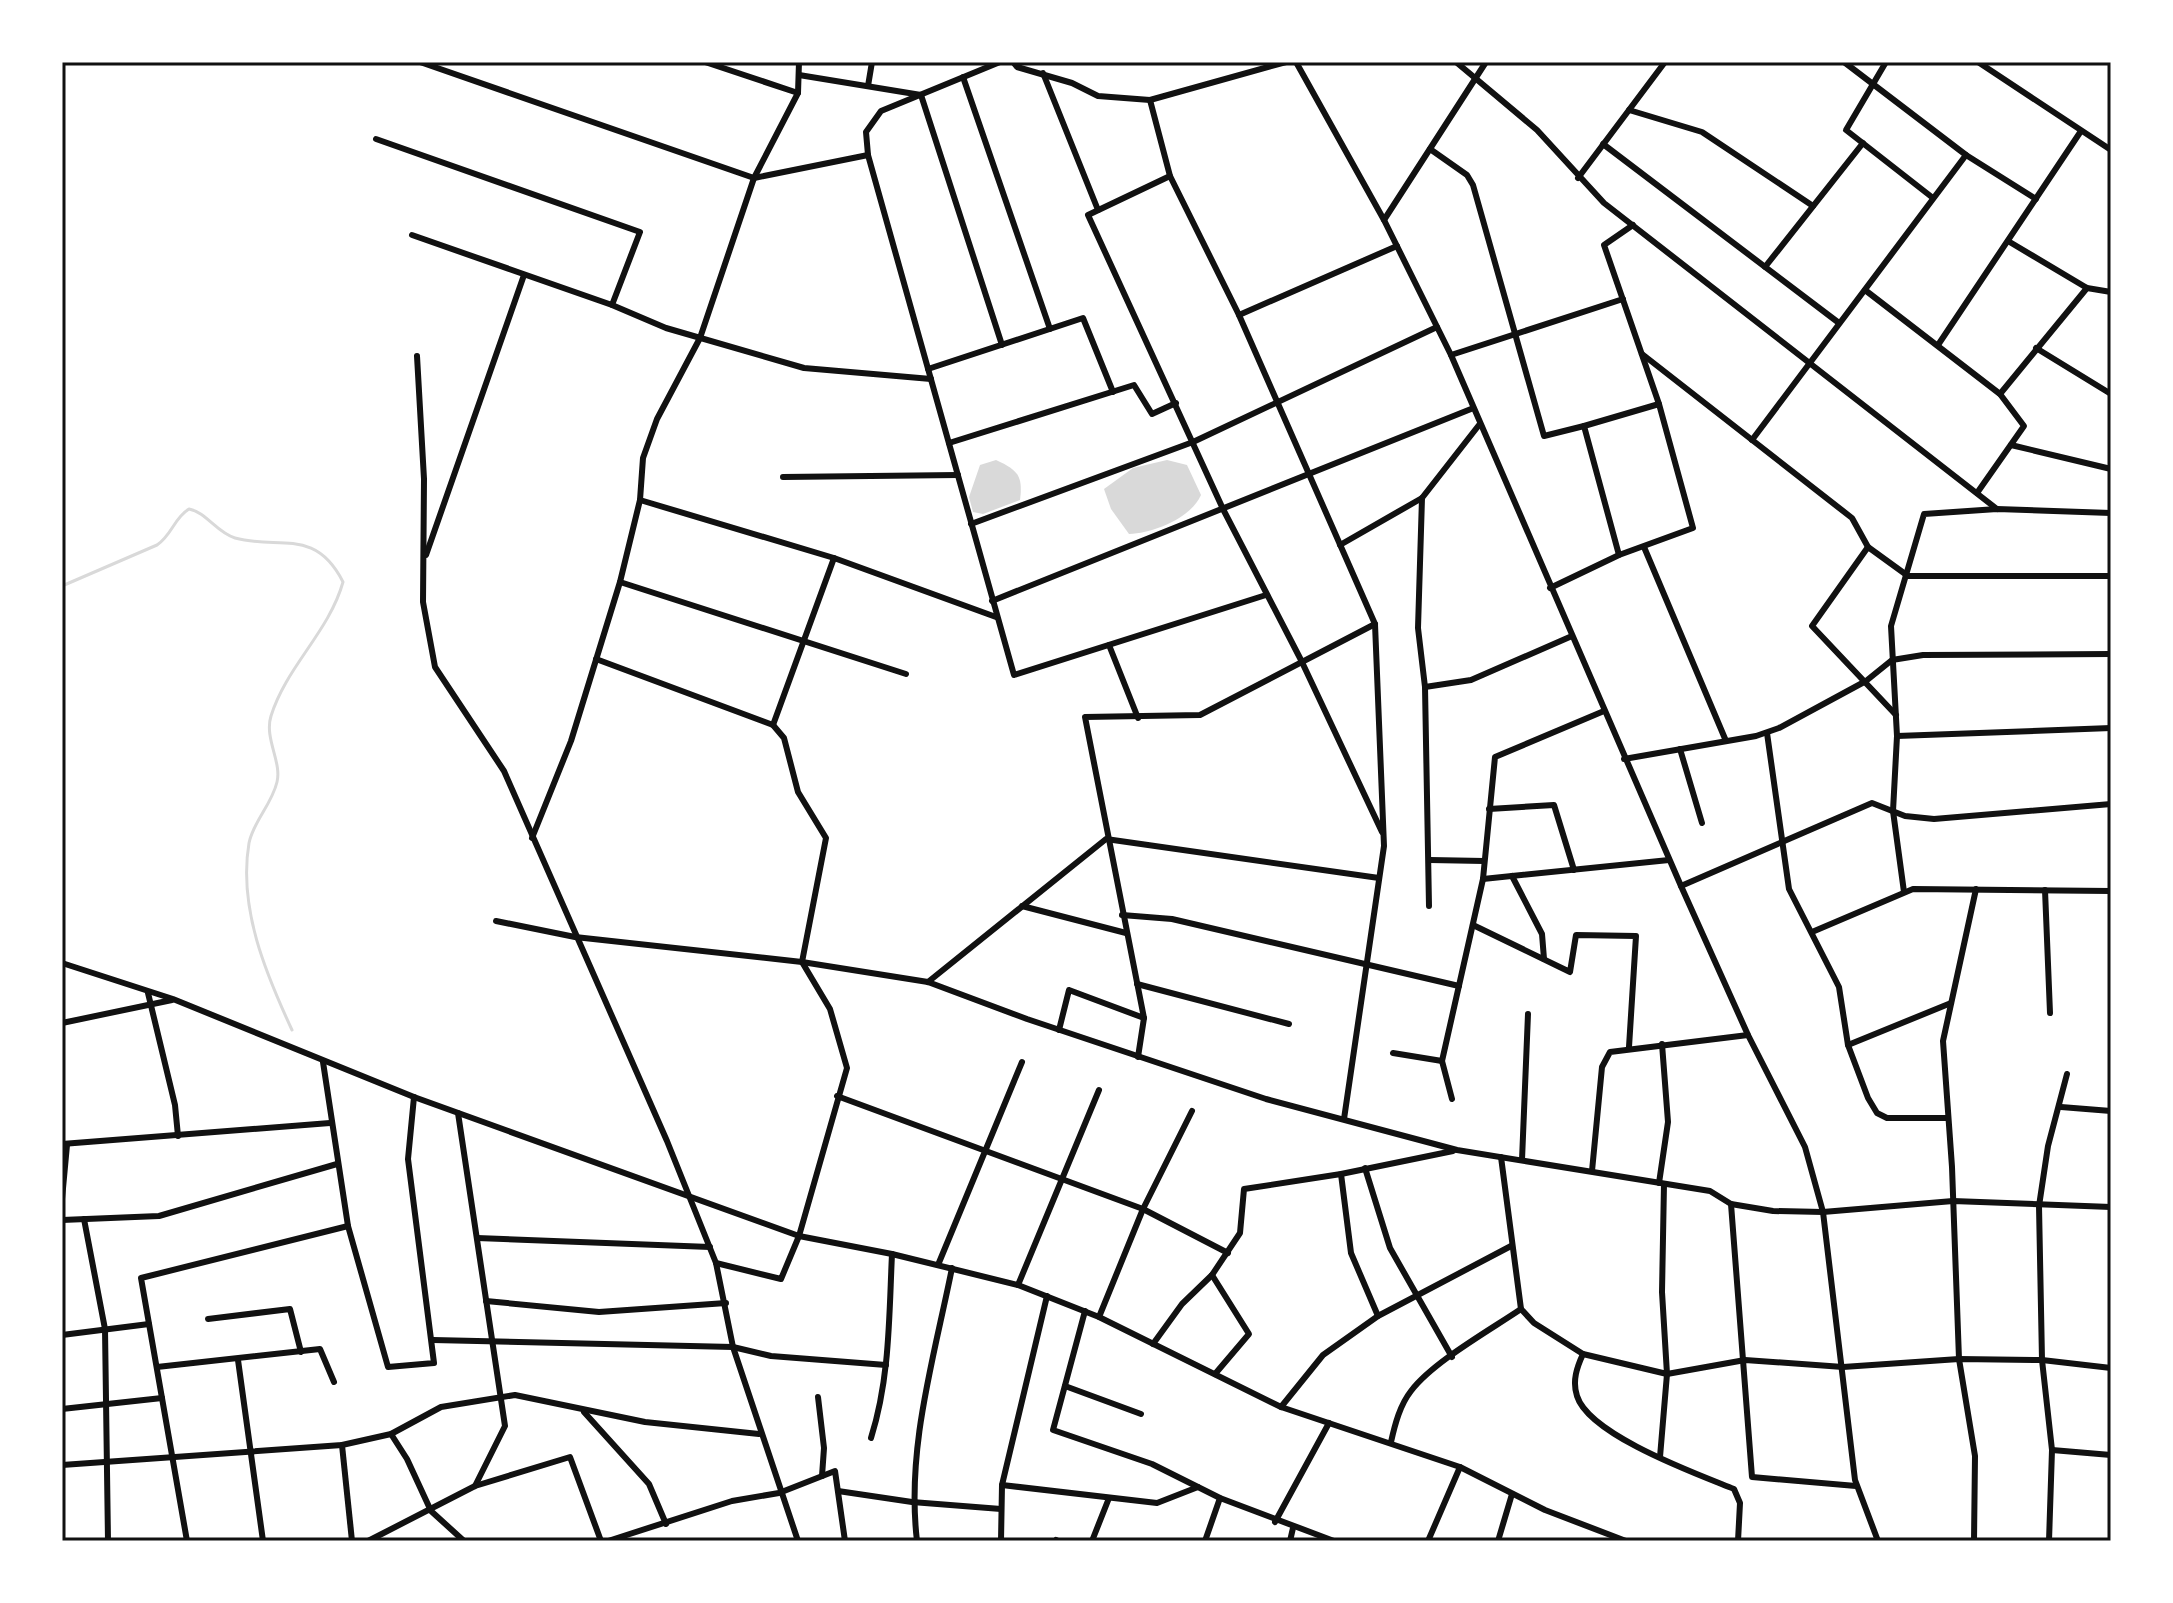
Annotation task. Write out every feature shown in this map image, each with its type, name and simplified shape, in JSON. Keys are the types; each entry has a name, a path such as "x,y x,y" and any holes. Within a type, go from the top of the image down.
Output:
{"street":[{"path":"420,62 754,178 868,155"},
{"path":"705,62 798,93"},
{"path":"532,838 571,741 620,582 640,500 643,458 657,419 700,338 754,178 798,93 799,62"},
{"path":"868,86 872,62"},
{"path":"1000,62 881,111 866,132 868,155 1014,675 1266,595"},
{"path":"1013,62 1017,67 1043,73 1098,96 1150,100 1286,62"},
{"path":"1296,62 1384,220 1451,355 1471,409 1669,860 1748,1035 1805,1147 1823,1212 1856,1486 1878,1541"},
{"path":"1456,62 1537,130 1578,178 1633,225 1997,509"},
{"path":"1384,220 1486,62"},
{"path":"1578,178 1665,62"},
{"path":"1844,62 1966,155 2036,199"},
{"path":"1886,62 1846,130 1933,198"},
{"path":"1978,62 2111,150"},
{"path":"1043,73 1098,210"},
{"path":"799,75 921,95"},
{"path":"963,77 1050,329"},
{"path":"921,95 1002,345"},
{"path":"1150,100 1170,176 1239,315 1375,624 1384,835 1344,1119"},
{"path":"1629,110 1702,132 1813,206"},
{"path":"1938,345 2081,131"},
{"path":"376,139 640,232 612,305"},
{"path":"1765,267 1863,143"},
{"path":"1603,144 1839,323"},
{"path":"1430,149 1467,175 1473,185 1544,436 1659,404"},
{"path":"1752,440 1966,155"},
{"path":"1170,176 1088,215 1223,509 1301,660 1384,835"},
{"path":"1550,588 1619,555 1693,528 1659,404 1604,245 1633,225"},
{"path":"412,235 700,338 804,368 931,379"},
{"path":"2008,241 2087,288 2111,292"},
{"path":"1239,315 1397,246"},
{"path":"423,562 524,275"},
{"path":"2000,394 2087,288"},
{"path":"1865,290 2000,394 2024,426 1977,493"},
{"path":"1451,355 1623,299"},
{"path":"928,369 1083,318 1113,392"},
{"path":"971,524 1193,442 1437,327"},
{"path":"2036,348 2111,394"},
{"path":"1642,354 1852,518 1868,547 1908,576 2111,576"},
{"path":"417,356 424,479 423,602 435,667 504,771 689,1196 716,1263 733,1347 759,1434 798,1541"},
{"path":"949,443 1134,385 1152,414 1176,403"},
{"path":"992,601 1471,409"},
{"path":"1340,545 1422,498 1479,425"},
{"path":"1584,426 1619,555"},
{"path":"2011,445 2111,469"},
{"path":"783,477 958,475"},
{"path":"1422,498 1418,628 1425,687 1429,906"},
{"path":"640,500 834,558 996,617"},
{"path":"1904,892 1893,811 1897,736 1891,626 1924,514 1997,509 2111,513"},
{"path":"1644,547 1726,741"},
{"path":"1868,547 1812,626 1896,715"},
{"path":"773,725 834,558"},
{"path":"620,582 906,674"},
{"path":"1138,1057 1144,1018 1106,839 1085,717 1200,715 1375,624"},
{"path":"1425,687 1471,680 1572,636"},
{"path":"1109,645 1138,718"},
{"path":"1624,759 1767,733 1866,681 1892,660 1923,655 2111,654"},
{"path":"596,659 773,725 784,738 798,792 826,838 802,962 830,1009 847,1068 799,1236 781,1279 716,1263"},
{"path":"1452,1099 1442,1061 1483,879 1495,757 1604,711"},
{"path":"1897,736 2111,728"},
{"path":"1767,733 1789,889 1839,987 1848,1045 1877,1113 1887,1118 1947,1118"},
{"path":"1680,749 1702,823"},
{"path":"1681,886 1861,805 1872,803 1893,811 1934,819 2111,804"},
{"path":"1489,809 1554,805 1574,870"},
{"path":"928,982 1106,839 1379,878"},
{"path":"1430,860 1484,861"},
{"path":"1483,879 1669,860"},
{"path":"1512,876 1542,934 1544,959"},
{"path":"1812,932 1904,892 1976,889 2111,891"},
{"path":"1974,1541 1975,1456 1959,1359 1943,1041 1976,889"},
{"path":"2045,890 2050,1013"},
{"path":"1022,906 1126,933"},
{"path":"1122,915 1172,919 1459,986"},
{"path":"496,921 575,937 802,962 928,982 1059,1030 1266,1099 1457,1150 1710,1191 1731,1204 1773,1211 1823,1212 1953,1201 2111,1207"},
{"path":"1473,925 1570,972 1576,935 1636,936 1629,1047"},
{"path":"62,963 173,999 414,1097 799,1236 892,1254 1018,1285 1099,1317 1281,1407 1460,1467 1512,1494 1626,1541"},
{"path":"1137,984 1289,1024"},
{"path":"1059,1030 1069,990 1144,1018"},
{"path":"148,993 175,1105 178,1136"},
{"path":"62,1023 173,999"},
{"path":"1848,1045 1951,1003"},
{"path":"1522,1160 1528,1014"},
{"path":"1592,1171 1605,1057 1618,1048 1748,1035"},
{"path":"1660,1457 1667,1374 1662,1292 1662,1183 1668,1122 1662,1044"},
{"path":"1393,1053 1442,1061"},
{"path":"323,1062 348,1226 388,1367 434,1363 408,1159 414,1097"},
{"path":"938,1265 1022,1062"},
{"path":"2049,1541 2052,1450 2042,1360 2039,1206 2048,1146 2061,1107 2067,1074"},
{"path":"1018,1285 1099,1090"},
{"path":"837,1096 1143,1209 1228,1253"},
{"path":"2061,1107 2111,1111"},
{"path":"1099,1317 1143,1209 1192,1111"},
{"path":"458,1113 505,1426 475,1486"},
{"path":"62,1199 65,1145 330,1123"},
{"path":"1153,1344 1182,1304 1212,1275 1240,1233 1244,1189 1341,1174 1457,1150"},
{"path":"1501,1157 1521,1309 1544,1329 1583,1354 1667,1374 1745,1360 1843,1367 1959,1359 2042,1360 2111,1368"},
{"path":"62,1220 159,1216 337,1164"},
{"path":"1365,1168 1390,1248 1452,1357"},
{"path":"1341,1174 1351,1253 1378,1316"},
{"path":"1731,1204 1752,1477 1856,1486"},
{"path":"84,1219 105,1329 108,1541"},
{"path":"187,1541 141,1278 348,1226"},
{"path":"477,1238 710,1247"},
{"path":"1281,1407 1323,1355 1378,1316 1511,1246"},
{"path":"871,1438 881,1404 886,1365 892,1254"},
{"path":"917,1541 912,1502 917,1439 952,1268"},
{"path":"1212,1275 1249,1334 1215,1374"},
{"path":"1001,1541 1002,1485 1047,1296"},
{"path":"486,1301 599,1312 726,1303"},
{"path":"208,1319 290,1309 301,1352"},
{"path":"1391,1442 1396,1420 1412,1390 1452,1357 1521,1309"},
{"path":"1085,1311 1053,1430 1152,1464 1275,1522 1334,1541"},
{"path":"62,1335 149,1324"},
{"path":"433,1340 733,1347 771,1356 886,1365"},
{"path":"157,1367 320,1349 334,1382"},
{"path":"1583,1354 1575,1377 1577,1396 1585,1411 1600,1424 1660,1457 1734,1489 1740,1503 1738,1541"},
{"path":"238,1360 263,1541"},
{"path":"1065,1386 1141,1414"},
{"path":"62,1465 251,1449 342,1445 391,1434 441,1407 515,1395 584,1412 759,1434"},
{"path":"818,1397 824,1448 822,1476"},
{"path":"62,1409 162,1398"},
{"path":"584,1412 649,1484 666,1524"},
{"path":"1275,1522 1329,1423"},
{"path":"391,1434 407,1459 431,1511 464,1541"},
{"path":"342,1445 352,1541"},
{"path":"2052,1450 2111,1455"},
{"path":"368,1541 475,1486 570,1457 601,1541"},
{"path":"1428,1541 1460,1467"},
{"path":"608,1541 732,1501 779,1493 835,1471 845,1541"},
{"path":"1002,1485 1157,1503 1198,1487"},
{"path":"838,1491 912,1502 1001,1509"},
{"path":"1498,1541 1512,1494"},
{"path":"1092,1541 1109,1498"},
{"path":"1205,1541 1220,1498"},
{"path":"1290,1541 1293,1528"},
{"path":"1596,1541 1601,1531"}],"shaded area":[{"path":"996,460 1009,467 1020,479 1020,500 983,514 973,512 969,497 980,465"},
{"path":"1167,460 1187,465 1201,495 1189,511 1171,523 1129,534 1111,509 1104,489 1133,468"}],"waterway":[{"path":"62,586 157,545 189,509 235,538 308,547 332,565 343,582 328,617 287,681 271,716 269,724 277,782 249,843 247,892 251,916 264,963 292,1030"}]}
